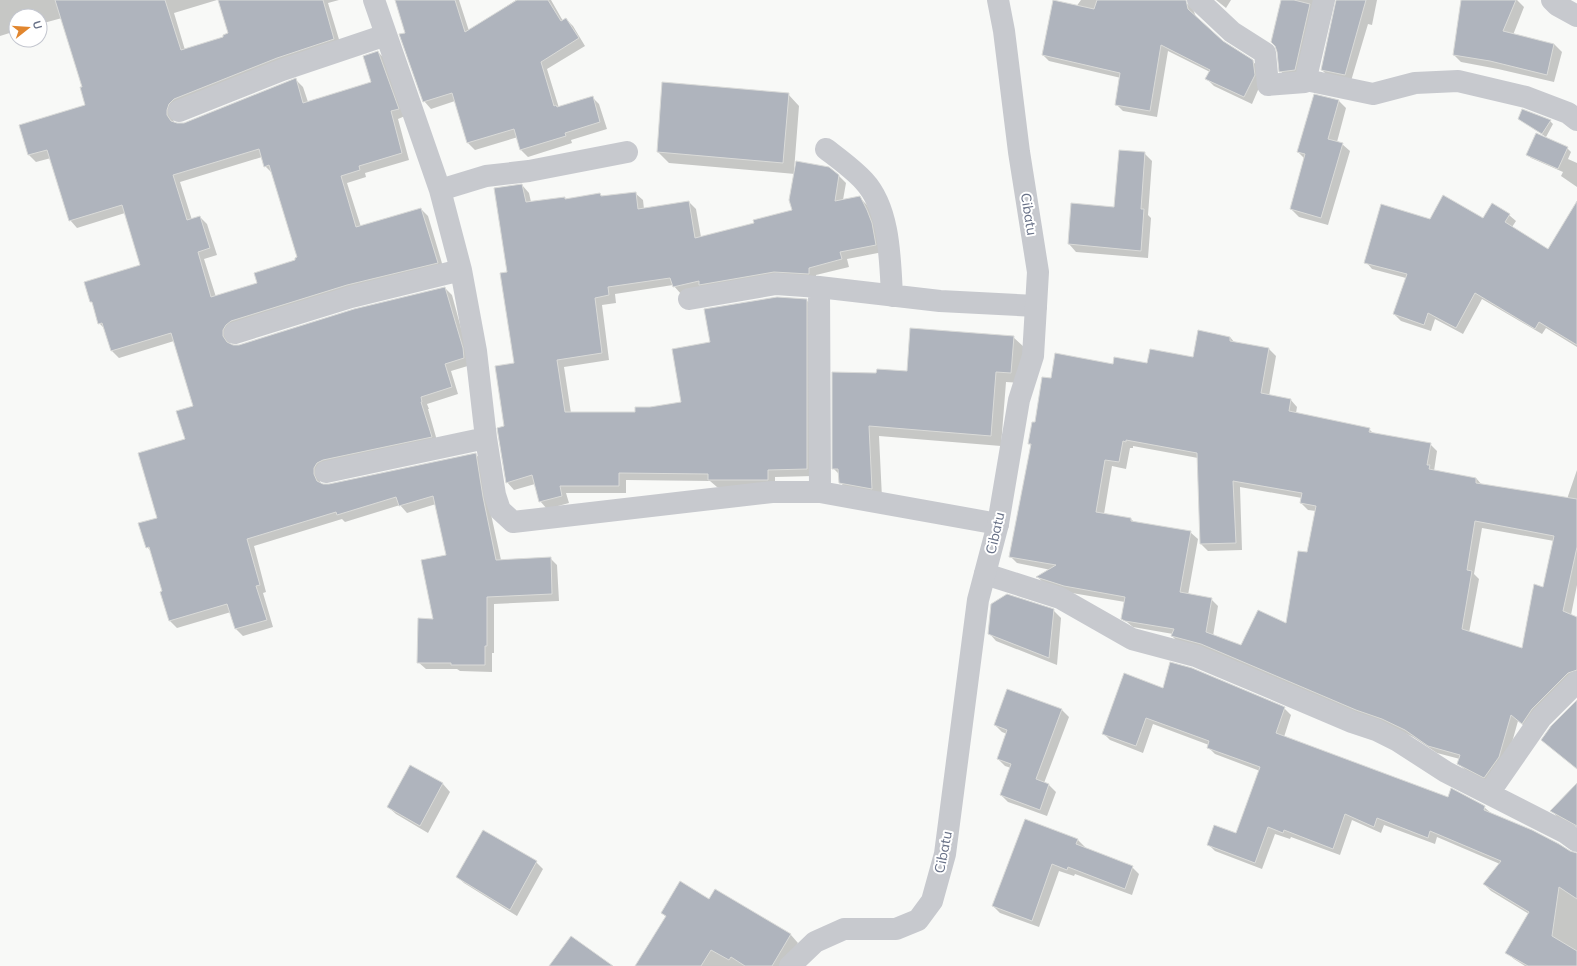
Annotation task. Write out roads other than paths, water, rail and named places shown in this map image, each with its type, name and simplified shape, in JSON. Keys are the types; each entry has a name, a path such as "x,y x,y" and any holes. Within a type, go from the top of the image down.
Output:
{"street":[{"path":"374,0 440,190 461,270 476,351 486,438 495,495 500,510 513,522 772,492 820,492 998,524"},
{"name":"Cibatu","path":"790,966 815,942 844,929 896,929 918,920 932,901 945,854 978,600 998,524 1019,400 1033,356 1038,272 1019,152 1004,31 998,0"},
{"path":"1198,0 1232,32 1265,53 1268,85 1305,82 1306,80 1373,94 1415,84 1458,81 1526,97 1568,113 1577,120"},
{"path":"1306,80 1324,0"},
{"path":"1552,0 1557,5 1577,16"},
{"path":"179,111 282,70 386,35"},
{"path":"826,149 864,181 876,197 884,222 890,252 892,296"},
{"path":"440,190 486,176 529,171 627,152"},
{"path":"235,333 350,297 461,270"},
{"path":"689,299 776,284 819,287 940,301 1036,306"},
{"path":"819,287 820,492"},
{"path":"326,472 486,438"},
{"path":"985,574 1060,598 1132,639 1196,656 1352,722 1376,730 1398,741 1446,772 1566,833 1577,841"},
{"path":"1489,793 1540,718 1577,682"}]}
